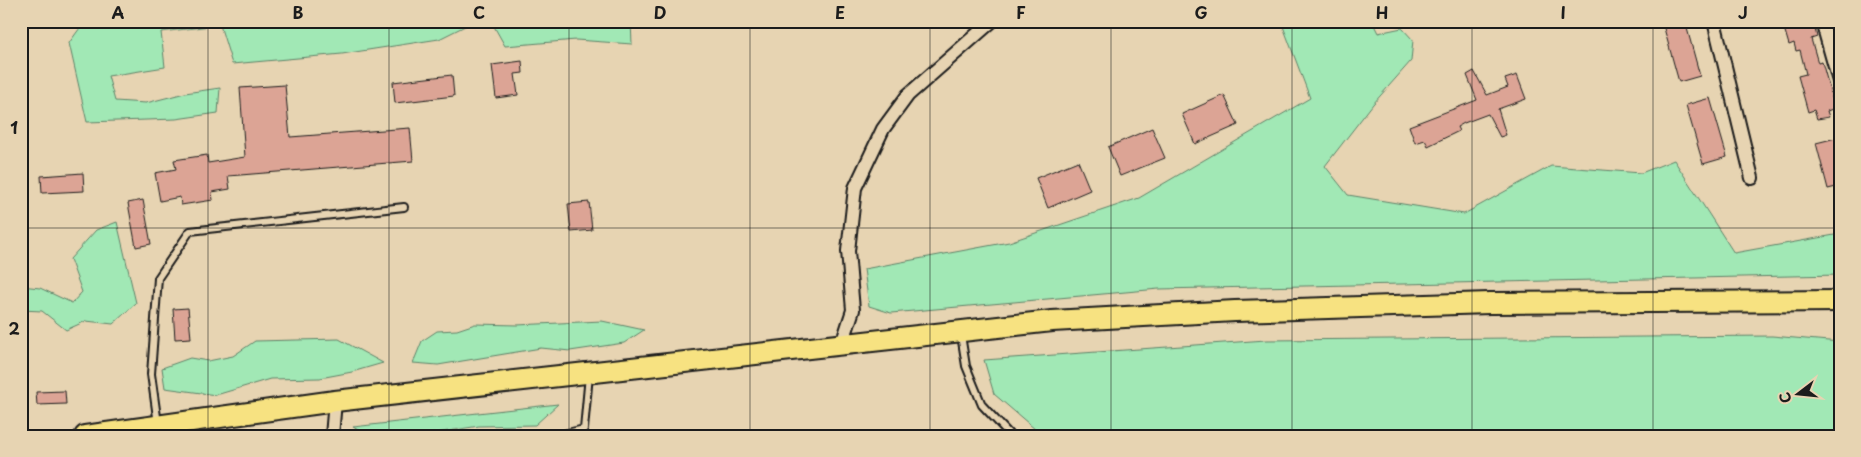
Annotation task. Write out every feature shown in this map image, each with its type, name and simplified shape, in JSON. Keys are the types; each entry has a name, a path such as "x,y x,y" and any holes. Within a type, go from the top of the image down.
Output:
{"main road":[{"path":"85,436 335,401 1052,321 1245,311 1490,303 1840,301"}],"street":[{"path":"842,344 853,310 848,251 855,188 883,129 908,95 992,21"},
{"path":"1714,21 1752,178"},
{"path":"1822,21 1840,85"},
{"path":"332,436 335,401"}],"lane":[{"path":"158,425 151,374 158,278 190,231 404,207"},
{"path":"960,331 966,366 982,405 1011,436"},
{"path":"555,436 584,429 589,373"}],"green space":[{"path":"85,21 475,21 439,39 342,54 232,64 220,25 161,32 165,67 108,76 115,101 146,103 185,93 220,88 218,113 176,119 87,122 69,43"},
{"path":"491,21 631,21 632,44 576,40 505,46"},
{"path":"1281,21 1372,21 1378,33 1402,28 1413,40 1411,61 1373,104 1325,166 1348,195 1464,214 1551,166 1641,173 1674,160 1734,253 1840,234 1840,275 1159,289 891,313 869,306 864,269 1009,242 1139,198 1310,98"},
{"path":"117,222 136,303 113,324 86,321 66,330 42,311 21,310 21,286 40,288 72,303 82,292 70,259 96,230"},
{"path":"602,321 644,330 624,343 570,351 541,348 438,365 413,363 422,341 437,331 457,330 475,324 517,325"},
{"path":"1772,336 1840,342 1840,436 1043,436 994,394 984,360 1266,340"},
{"path":"339,339 383,363 352,372 320,378 270,379 216,395 165,388 162,368 190,358 208,361 233,356 255,341"},
{"path":"558,404 535,425 479,426 417,436 369,436 353,427"}],"building":[{"path":"1662,21 1685,21 1700,76 1679,82"},
{"path":"1782,21 1813,21 1817,37 1811,39 1818,63 1822,62 1835,108 1827,111 1829,117 1817,119 1814,110 1808,112 1798,76 1806,74 1800,50 1796,51 1794,43 1789,45"},
{"path":"522,61 523,73 515,74 518,95 496,98 492,65"},
{"path":"1474,71 1487,95 1508,87 1505,79 1517,75 1526,99 1498,109 1506,135 1500,137 1488,114 1464,123 1457,127 1459,131 1428,146 1425,140 1415,143 1409,126 1477,100 1467,75"},
{"path":"452,75 454,96 395,103 393,82"},
{"path":"285,85 290,137 410,128 413,161 228,176 230,189 212,192 213,200 181,205 180,197 160,201 155,173 176,169 174,160 207,155 208,163 245,157 240,88"},
{"path":"1224,95 1238,125 1195,144 1182,114"},
{"path":"1710,98 1727,157 1703,164 1686,105"},
{"path":"1152,128 1165,158 1120,176 1108,147"},
{"path":"1840,137 1840,186 1828,189 1816,143"},
{"path":"1078,161 1090,190 1048,208 1036,178"},
{"path":"83,173 84,191 42,193 41,176"},
{"path":"143,200 151,244 136,247 128,203"},
{"path":"589,202 592,230 571,232 568,204"},
{"path":"188,308 191,338 175,339 173,309"},
{"path":"65,391 66,404 37,405 36,392"}]}
